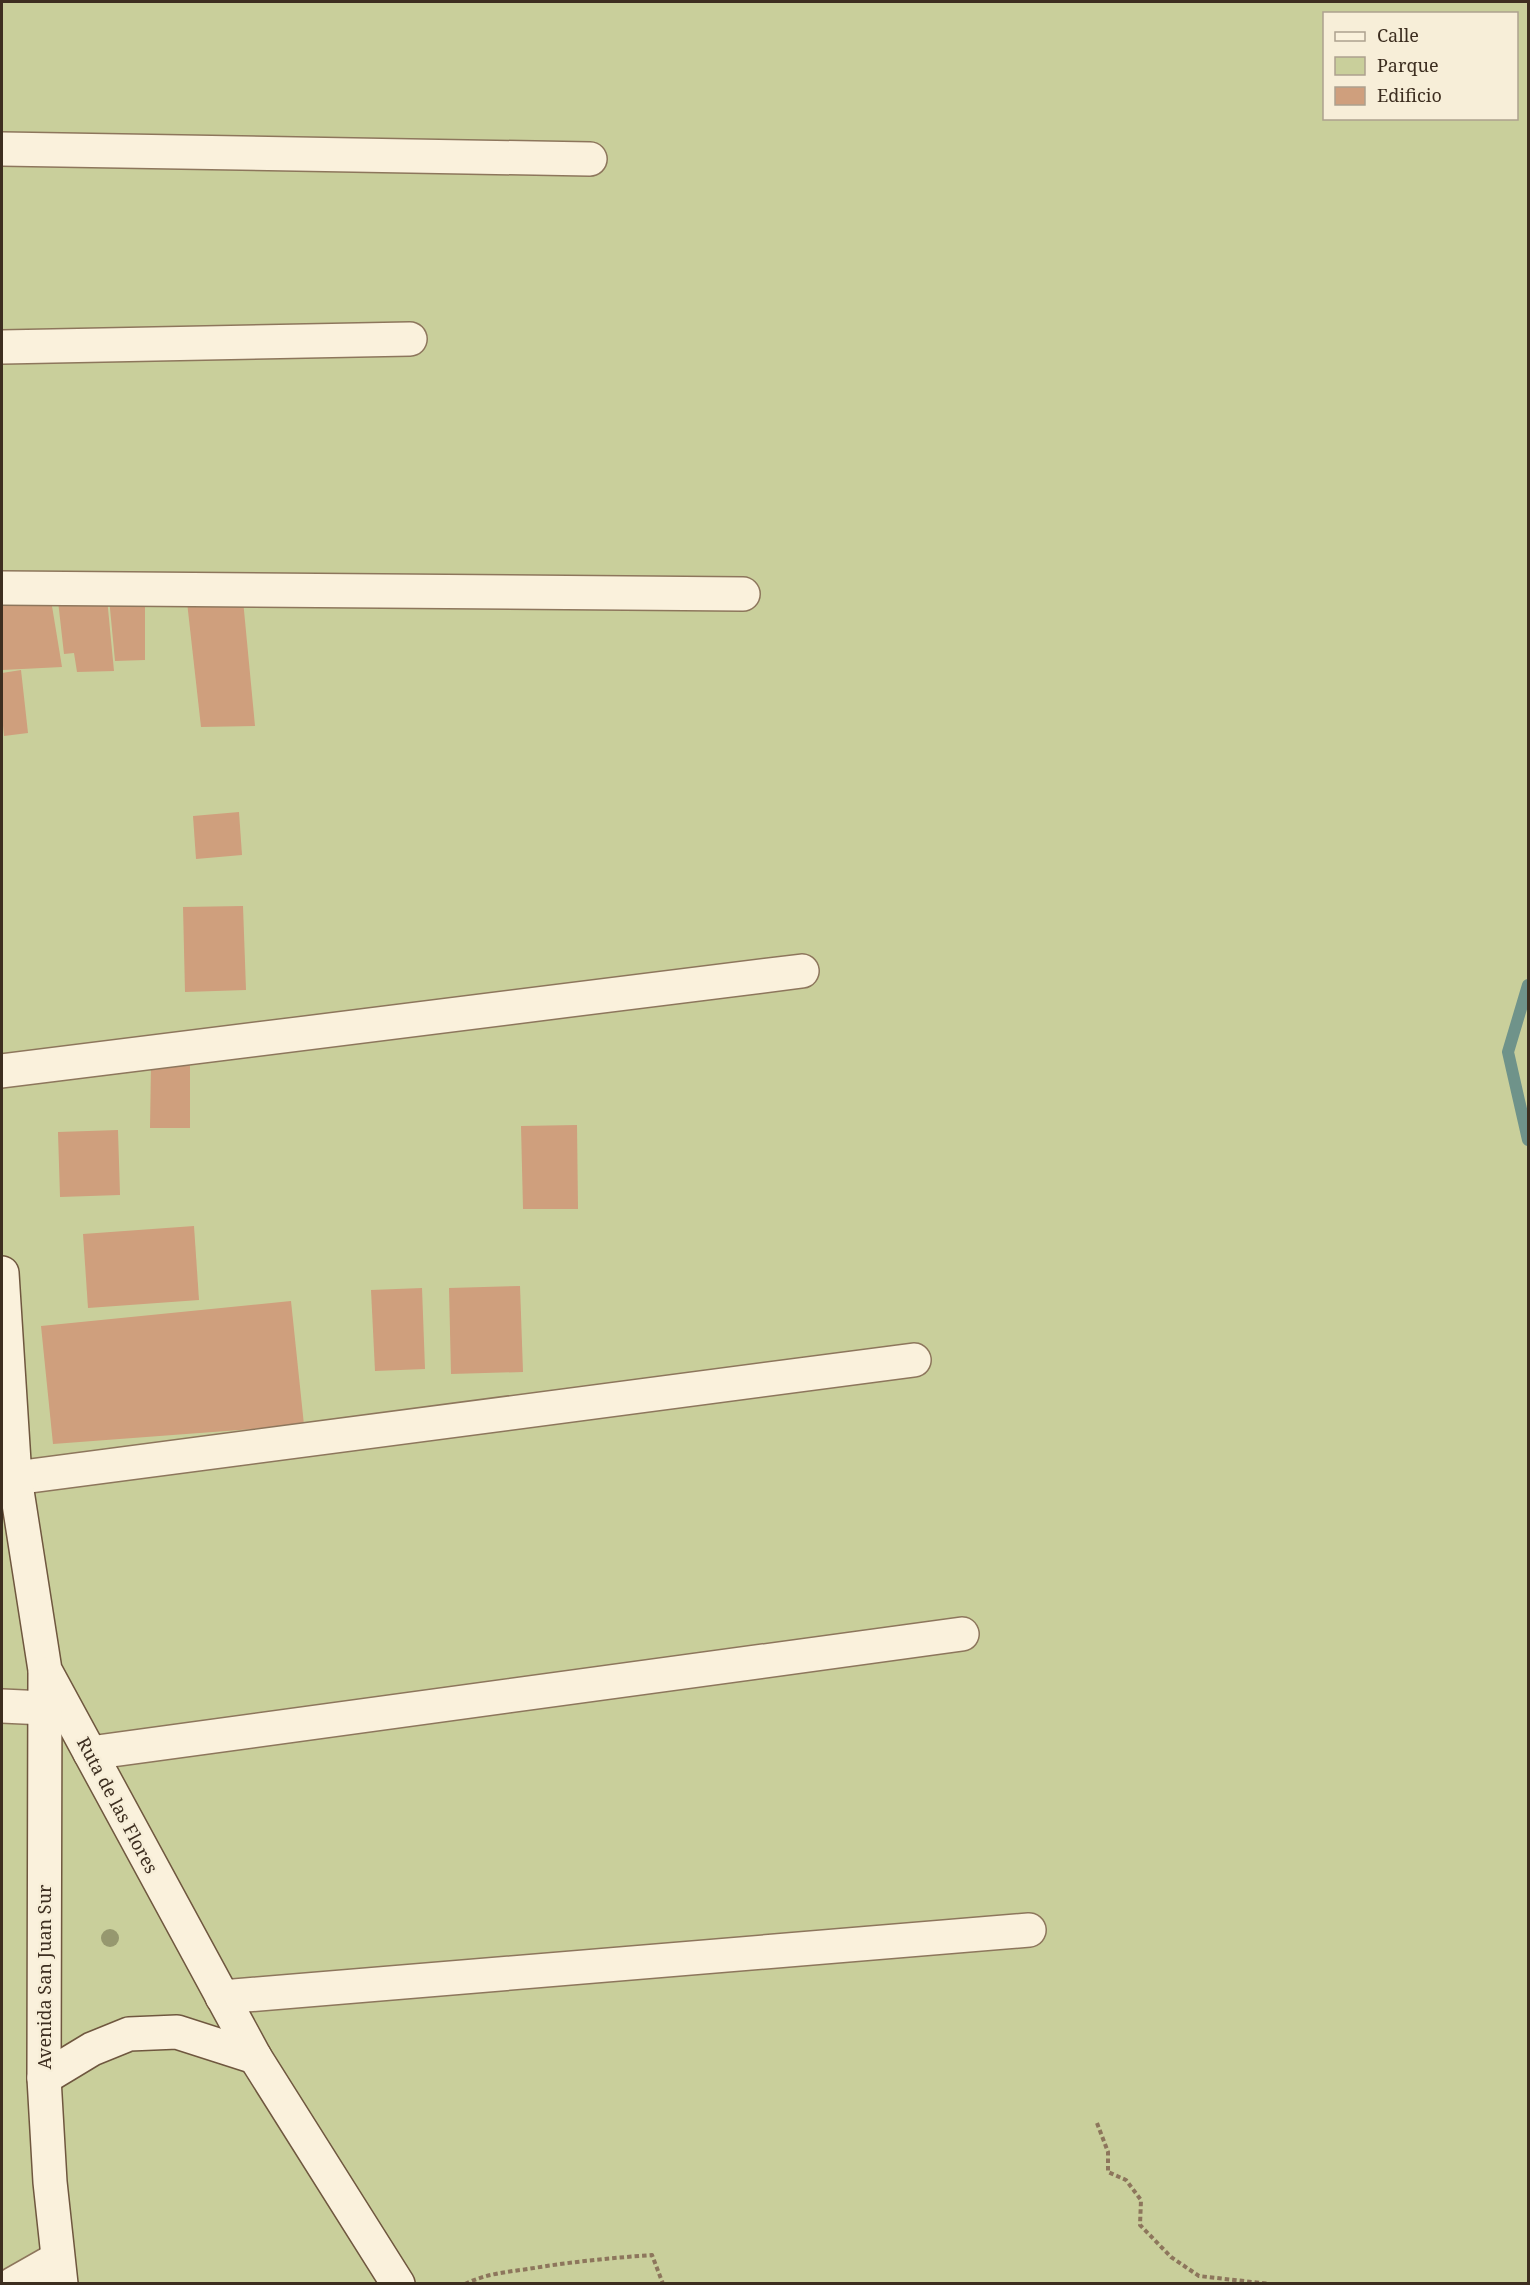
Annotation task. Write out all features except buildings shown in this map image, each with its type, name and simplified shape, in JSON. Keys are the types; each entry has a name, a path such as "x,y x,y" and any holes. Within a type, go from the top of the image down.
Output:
{"street":[{"path":"2,149 590,159"},
{"path":"2,347 410,339"},
{"path":"2,588 743,594"},
{"path":"2,1071 802,971"},
{"name":"Ruta de las Flores","path":"2,1273 15,1478 45,1670 255,2057 398,2283"},
{"path":"15,1478 914,1360"},
{"path":"90,1753 962,1634"},
{"name":"Avenida San Juan Sur","path":"45,1670 44,2078 50,2182 59,2271"},
{"path":"2,1706 45,1708"},
{"path":"222,1997 1029,1930"},
{"path":"44,2078 92,2049 129,2034 177,2032 255,2057"},
{"path":"12,2283 59,2271"}],"path":[{"path":"1096,2123 1108,2152 1108,2172 1126,2180 1141,2200 1140,2224 1171,2257 1199,2276 1270,2283"},
{"path":"465,2283 481,2276 543,2266 604,2258 652,2255 663,2283"}],"green space":[{"path":"2,2 1528,2 1528,2283 2,2284"}],"waterway":[{"path":"1528,985 1508,1052 1528,1140"}]}
